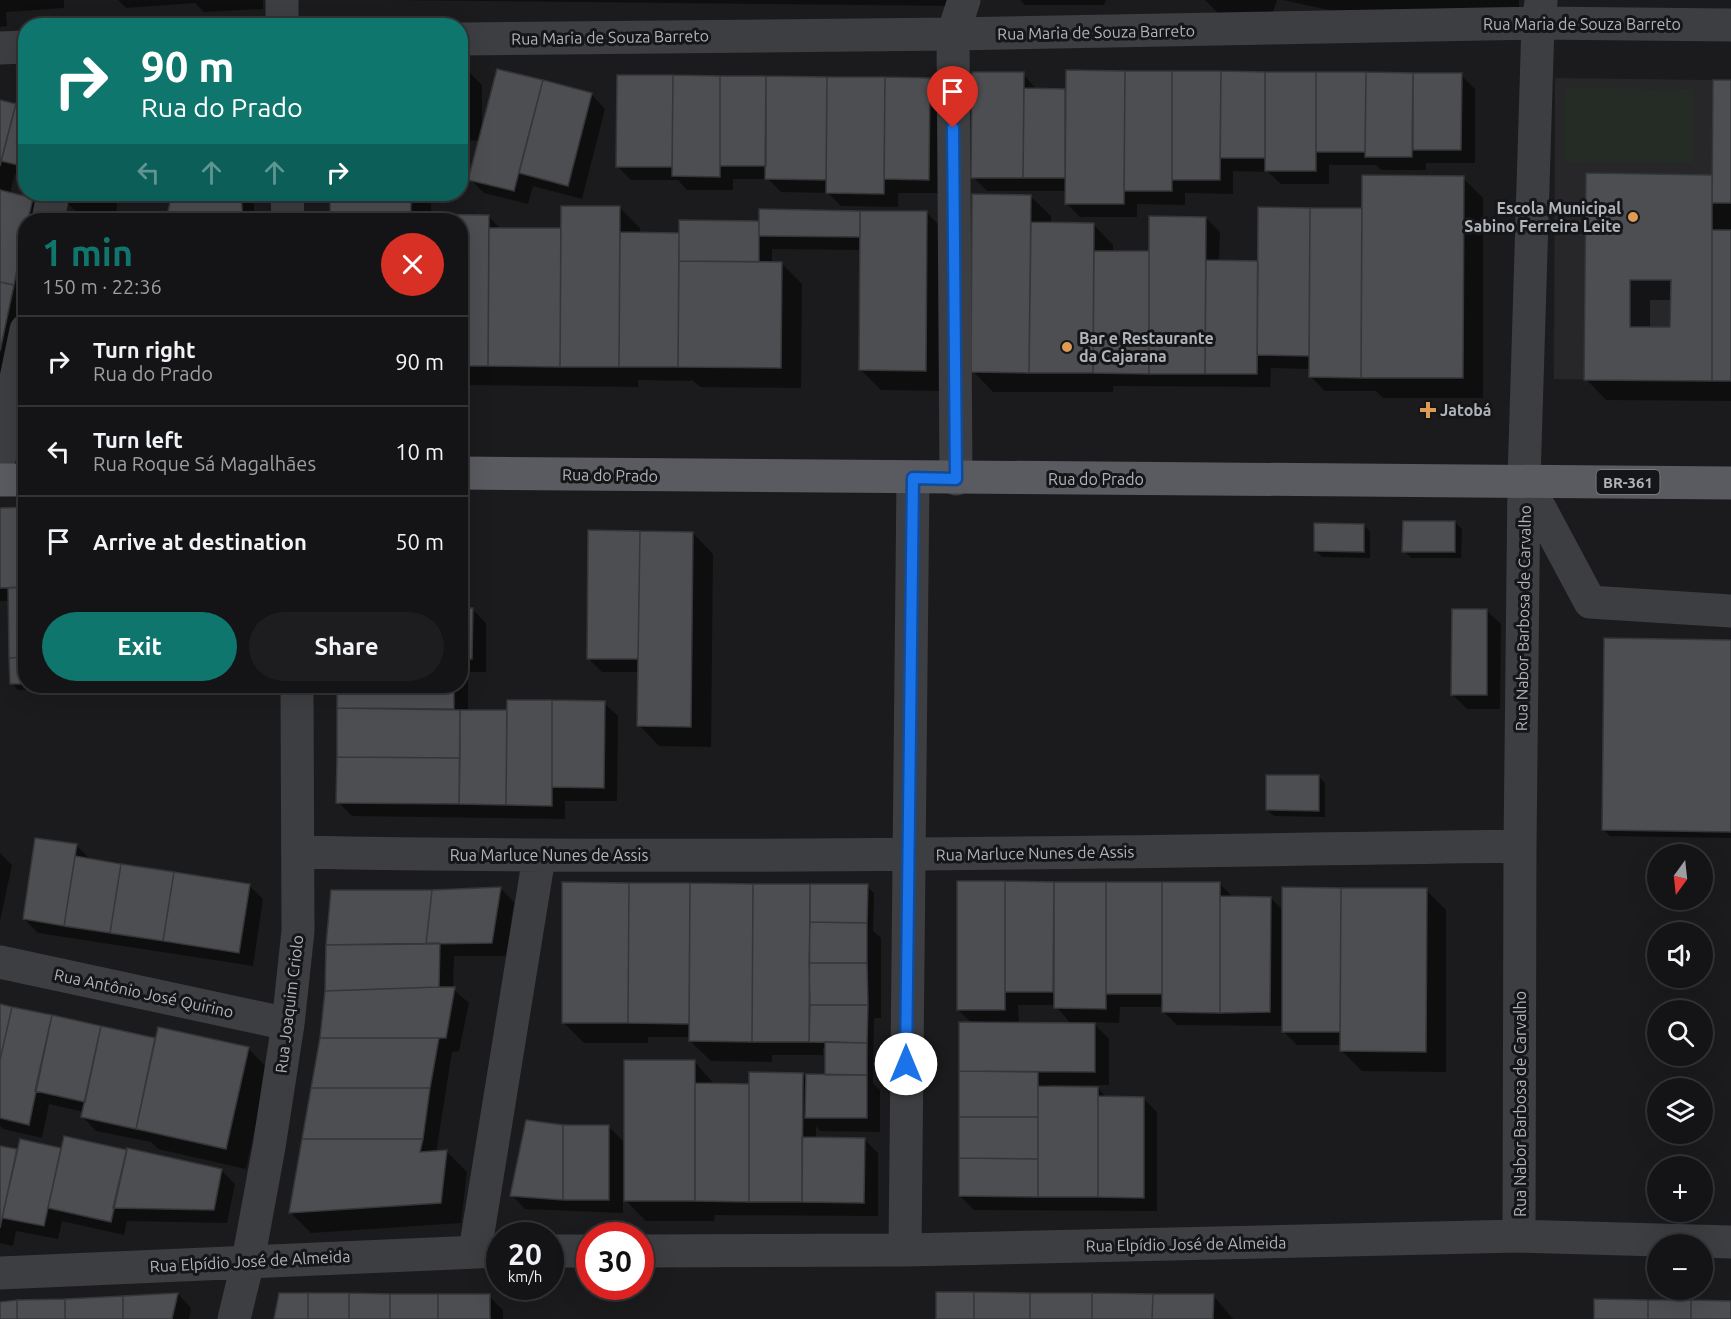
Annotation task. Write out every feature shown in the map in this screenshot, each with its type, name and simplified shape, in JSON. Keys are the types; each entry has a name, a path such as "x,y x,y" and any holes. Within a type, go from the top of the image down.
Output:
{"main road":[{"name":"Rua do Prado","path":"468,473 956,479 1524,480 1731,483"},
{"path":"0,480 18,480"}],"street":[{"path":"282,0 282,18"},
{"path":"956,479 952,34 964,0"},
{"name":"Rua Maria de Souza Barreto","path":"468,39 952,34 1540,11 1731,25"},
{"name":"Rua Nabor Barbosa de Carvalho","path":"1520,1236 1520,846 1524,480 1540,11"},
{"path":"0,48 18,47"},
{"path":"0,456 18,369"},
{"path":"905,1250 913,478"},
{"path":"1524,480 1590,602 1731,611"},
{"name":"Rua Joaquim Criolo","path":"234,1319 248,1261 288,1024 298,930 297,693"},
{"name":"Rua Marluce Nunes de Assis","path":"298,852 539,857 908,855 1520,846"},
{"path":"491,1222 539,857"},
{"name":"Rua Antônio José Quirino","path":"0,962 288,1024"},
{"name":"Rua Elpídio José de Almeida","path":"654,1251 905,1250 1520,1236 1731,1242"},
{"name":"Rua Elpídio José de Almeida","path":"0,1273 486,1251"}],"shaded area":[{"name":"Escola Municipal Sabino Ferreira Leite","path":"1555,78 1713,80 1712,381 1554,379"},
{"path":"1565,88 1693,89 1693,163 1565,162"}],"building":[{"path":"468,69 469,69 468,127"},
{"path":"497,69 543,80 514,191 468,180"},
{"path":"1066,70 1125,71 1124,204 1065,204"},
{"path":"1125,71 1172,71 1172,191 1124,191"},
{"path":"1172,71 1221,71 1220,180 1172,180"},
{"path":"1221,71 1265,72 1265,158 1220,158"},
{"path":"972,72 1024,72 1023,178 971,178"},
{"path":"1265,72 1316,72 1316,171 1265,171"},
{"path":"1316,72 1366,72 1365,152 1316,152"},
{"path":"1366,72 1413,73 1412,157 1365,157"},
{"path":"1413,73 1462,73 1461,150 1413,150"},
{"path":"617,75 673,75 672,167 616,167"},
{"path":"673,75 720,76 720,177 672,176"},
{"path":"720,76 766,76 766,166 720,166"},
{"path":"766,76 827,77 826,180 765,179"},
{"path":"827,77 885,77 884,194 826,193"},
{"path":"885,77 930,78 929,180 884,179"},
{"path":"543,80 592,93 568,186 519,173"},
{"path":"1713,80 1731,80 1731,203 1712,203"},
{"path":"1024,88 1065,89 1065,178 1023,178"},
{"path":"18,96 18,165 1,161"},
{"path":"0,100 16,104 0,166"},
{"path":"1586,173 1712,175 1712,381 1584,380","holes":["1630,280 1671,280 1670,327 1630,327"]},
{"path":"1362,175 1464,176 1463,378 1361,378"},
{"path":"0,190 18,194 18,201 32,201 30,213 18,213 18,263 14,285 0,282"},
{"path":"972,194 1031,195 1029,373 971,372"},
{"path":"170,201 242,201 242,213 168,213"},
{"path":"330,201 411,201 411,213 330,213"},
{"path":"561,206 620,206 619,367 560,367"},
{"path":"1258,207 1310,208 1309,356 1257,355"},
{"path":"1310,208 1362,208 1361,378 1309,377"},
{"path":"759,209 860,211 860,237 759,236"},
{"path":"860,211 927,211 926,371 859,370"},
{"path":"468,215 489,215 488,366 468,366"},
{"path":"1149,216 1206,217 1205,374 1149,374"},
{"path":"679,220 759,221 759,262 679,261"},
{"path":"1031,222 1094,223 1093,373 1029,373"},
{"path":"489,228 561,228 560,367 488,366"},
{"path":"1712,230 1731,230 1731,381 1712,381"},
{"path":"620,232 679,233 678,367 619,367"},
{"path":"1094,251 1149,251 1149,374 1093,373"},
{"path":"1206,260 1258,261 1257,374 1205,374"},
{"path":"679,261 782,262 781,368 678,367"},
{"path":"0,282 14,285 0,351"},
{"path":"18,507 18,587 0,588 0,508"},
{"path":"1403,521 1455,521 1455,552 1402,552"},
{"path":"1314,523 1364,524 1364,552 1314,551"},
{"path":"588,530 640,531 638,659 587,659"},
{"path":"640,531 693,532 691,727 637,726"},
{"path":"18,587 18,657 9,658 8,588"},
{"path":"468,608 473,608 472,659 468,659"},
{"path":"1452,609 1487,609 1487,695 1451,695"},
{"path":"1604,638 1731,640 1731,832 1602,830"},
{"path":"18,657 18,684 10,684 9,658"},
{"path":"337,693 454,693 454,709 337,708"},
{"path":"507,700 552,700 552,806 506,805"},
{"path":"552,700 605,701 604,788 552,787"},
{"path":"337,708 460,710 460,758 337,757"},
{"path":"460,710 507,710 506,805 459,804"},
{"path":"337,757 460,758 459,804 336,803"},
{"path":"1266,775 1319,775 1319,811 1266,810"},
{"path":"35,838 77,844 64,926 23,919"},
{"path":"75,856 121,864 110,933 64,926"},
{"path":"121,864 174,872 163,941 110,933"},
{"path":"174,872 250,884 239,953 163,941"},
{"path":"957,881 1005,881 1005,1010 957,1010"},
{"path":"1005,881 1054,882 1053,992 1005,992"},
{"path":"562,882 629,883 628,1023 562,1023"},
{"path":"1054,882 1106,882 1106,1009 1054,1008"},
{"path":"1106,882 1162,882 1162,994 1106,994"},
{"path":"1162,882 1220,882 1220,1013 1162,1012"},
{"path":"629,883 690,883 689,1024 628,1023"},
{"path":"690,883 753,884 752,1042 689,1041"},
{"path":"753,884 810,884 809,1042 752,1042"},
{"path":"810,884 868,884 867,923 810,922"},
{"path":"501,887 492,943 426,944 432,890"},
{"path":"1282,887 1341,888 1340,1032 1282,1032"},
{"path":"1341,888 1427,888 1426,1052 1340,1051"},
{"path":"331,890 432,890 426,944 326,945"},
{"path":"1220,896 1271,897 1270,1012 1220,1013"},
{"path":"810,922 867,923 867,963 809,963"},
{"path":"440,943 439,987 325,991 326,945"},
{"path":"809,963 867,963 868,1005 810,1005"},
{"path":"455,987 446,1038 320,1038 325,991"},
{"path":"0,1004 12,1007 0,1060"},
{"path":"810,1005 868,1005 867,1043 809,1042"},
{"path":"12,1007 52,1015 29,1125 0,1118 0,1060"},
{"path":"52,1015 101,1026 85,1102 35,1091"},
{"path":"959,1022 1095,1023 1095,1072 959,1071"},
{"path":"101,1026 155,1038 136,1129 81,1117"},
{"path":"158,1027 249,1047 226,1149 136,1129"},
{"path":"320,1038 439,1038 430,1088 311,1088"},
{"path":"825,1042 867,1043 867,1075 825,1075"},
{"path":"624,1060 695,1060 695,1201 624,1201"},
{"path":"959,1071 1038,1072 1038,1117 959,1117"},
{"path":"749,1072 803,1073 802,1202 749,1202"},
{"path":"806,1074 867,1075 867,1118 805,1118"},
{"path":"695,1083 749,1084 749,1202 695,1201"},
{"path":"1038,1086 1098,1087 1098,1197 1038,1197"},
{"path":"311,1088 430,1088 423,1139 302,1139"},
{"path":"1098,1096 1144,1097 1144,1198 1098,1197"},
{"path":"959,1117 1038,1117 1038,1159 959,1158"},
{"path":"526,1120 563,1125 563,1200 510,1196"},
{"path":"563,1125 609,1125 609,1200 563,1200"},
{"path":"64,1136 127,1150 111,1222 48,1208"},
{"path":"802,1137 865,1138 864,1203 802,1202"},
{"path":"20,1139 61,1148 44,1226 2,1218"},
{"path":"302,1139 423,1139 420,1152 447,1150 441,1203 289,1213"},
{"path":"0,1146 17,1149 0,1228"},
{"path":"127,1148 222,1169 214,1210 113,1208"},
{"path":"959,1158 1038,1159 1038,1197 959,1196"},
{"path":"936,1292 974,1292 974,1319 936,1319"},
{"path":"974,1292 1030,1293 1030,1319 974,1319"},
{"path":"178,1293 172,1319 123,1319 123,1296"},
{"path":"279,1293 308,1293 308,1319 274,1319"},
{"path":"308,1293 349,1293 349,1319 308,1319"},
{"path":"349,1293 390,1294 390,1319 349,1319"},
{"path":"1030,1293 1092,1293 1092,1319 1030,1319"},
{"path":"1092,1293 1153,1294 1152,1319 1092,1319"},
{"path":"390,1294 438,1294 438,1319 390,1319"},
{"path":"438,1294 486,1294 486,1300 490,1300 490,1319 438,1319"},
{"path":"1153,1294 1214,1294 1213,1319 1152,1319"},
{"path":"123,1296 123,1319 65,1319 65,1299"},
{"path":"65,1299 65,1319 17,1319 17,1300"},
{"path":"1594,1299 1648,1300 1648,1319 1594,1319"},
{"path":"17,1300 17,1319 0,1319 0,1302"},
{"path":"1648,1300 1691,1300 1691,1319 1648,1319"},
{"path":"1691,1300 1731,1301 1731,1319 1691,1319"}],"place":[{"name":"Escola Municipal Sabino Ferreira Leite","path":"1633,217"},
{"name":"Bar e Restaurante da Cajarana","path":"1067,347"},
{"name":"Jatobá","path":"1428,410"}],"route":[{"path":"906,1064 913,478 956,479 953,128"}]}
